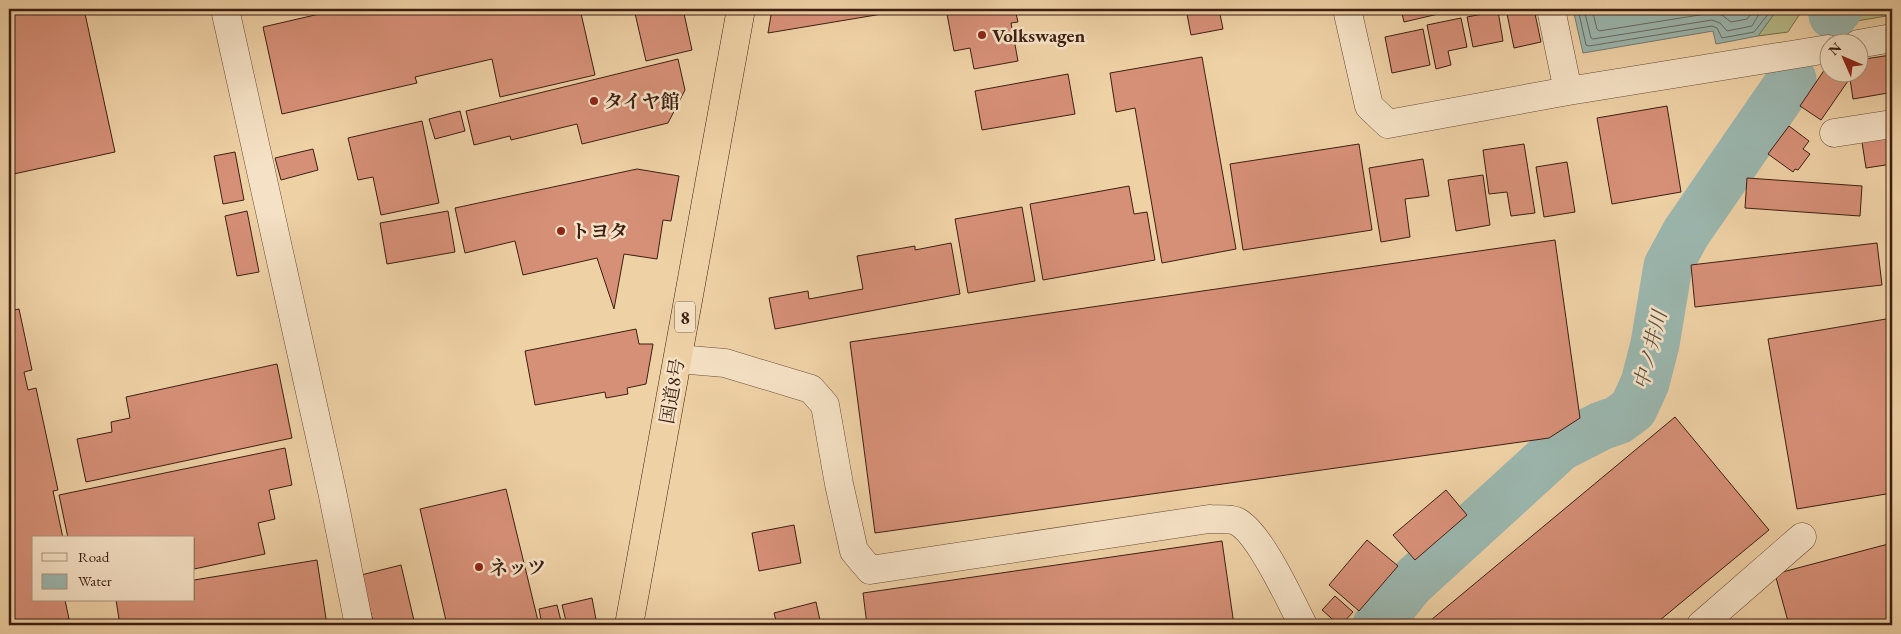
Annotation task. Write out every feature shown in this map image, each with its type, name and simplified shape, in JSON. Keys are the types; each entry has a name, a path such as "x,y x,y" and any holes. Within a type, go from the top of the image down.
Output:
{"highway":[{"name":"国道8号","path":"629,625 741,9"}],"street":[{"path":"224,9 332,491 359,625"},
{"path":"1347,9 1369,106 1388,124 1568,91 1818,51"},
{"path":"1551,9 1568,91"},
{"path":"1868,42 1892,38"},
{"path":"1834,134 1892,124"},
{"path":"678,359 725,363 811,389 825,405 839,484 854,550 870,570 1209,519 1236,521 1250,533 1274,570 1303,625"},
{"path":"1701,625 1802,537"}],"green space":[{"path":"1773,9 1803,9 1788,32 1758,36 1774,14"},
{"path":"1854,9 1892,9 1892,15 1845,23"}],"water":[{"path":"1573,9 1773,9 1774,14 1758,36 1716,44 1713,31 1583,53"}],"building":[{"path":"9,9 84,9 115,152 9,175"},
{"path":"341,9 580,9 595,75 500,97 492,59 415,77 417,83 282,114 263,27"},
{"path":"634,9 683,9 692,50 646,61"},
{"path":"772,9 912,9 768,33"},
{"name":"Volkswagen","path":"946,9 1015,9 1018,22 1011,23 1018,61 974,69 970,48 954,51"},
{"path":"1186,9 1219,9 1223,29 1191,35"},
{"path":"1401,9 1451,9 1451,11 1404,22"},
{"path":"1506,9 1534,9 1541,42 1514,48"},
{"path":"1498,11 1503,41 1473,47 1467,17"},
{"path":"1461,18 1467,47 1448,51 1451,65 1436,69 1427,25"},
{"path":"1423,29 1430,65 1392,73 1385,37"},
{"path":"1891,55 1892,84 1888,85 1888,93 1853,99 1850,82 1868,82 1868,58"},
{"path":"1202,57 1236,249 1162,263 1135,108 1116,112 1110,73"},
{"name":"タイヤ館","path":"678,59 685,90 668,123 582,144 577,124 511,140 510,136 474,145 466,111"},
{"path":"1068,74 1075,114 982,130 975,91"},
{"path":"1818,79 1818,82 1847,82 1821,120 1800,106"},
{"path":"1667,106 1681,192 1612,204 1597,118"},
{"path":"460,111 465,131 435,139 429,119"},
{"path":"422,121 439,203 381,215 373,177 358,180 348,138"},
{"path":"1789,126 1809,141 1803,149 1810,154 1798,170 1795,169 1793,172 1768,154"},
{"path":"1892,137 1892,164 1866,168 1862,142"},
{"path":"1359,144 1372,230 1243,250 1230,164"},
{"path":"1524,144 1535,213 1511,216 1507,192 1489,194 1483,150"},
{"path":"313,149 318,170 281,180 275,158"},
{"path":"235,152 244,200 223,204 214,156"},
{"path":"1423,159 1429,196 1405,199 1410,237 1381,242 1369,168"},
{"path":"1567,162 1575,212 1544,217 1536,167"},
{"name":"トヨタ","path":"637,169 679,176 671,221 663,220 657,259 624,254 614,309 597,258 523,275 515,241 465,253 455,208"},
{"path":"1483,175 1490,225 1456,231 1448,180"},
{"path":"1747,178 1862,186 1860,216 1745,208"},
{"path":"1129,186 1134,214 1147,212 1155,260 1043,280 1030,204"},
{"path":"1022,207 1035,281 968,293 955,219"},
{"path":"247,211 259,272 237,276 225,216"},
{"path":"448,211 455,252 387,264 380,223"},
{"path":"1555,240 1580,418 1549,438 875,533 850,342"},
{"path":"951,243 960,294 775,329 769,298 808,291 809,299 863,289 857,256 915,246 915,250"},
{"path":"1877,243 1882,285 1695,307 1691,265"},
{"path":"19,309 32,370 24,372 28,390 36,388 58,490 53,491 63,536 32,536 32,602 65,602 69,619 50,625 9,625 9,311"},
{"path":"1892,318 1892,493 1797,509 1768,339"},
{"path":"636,329 639,344 653,344 646,384 627,388 628,394 606,398 605,392 535,405 525,351"},
{"path":"277,364 292,438 86,482 77,439 112,432 111,422 130,418 126,397"},
{"path":"1675,417 1769,530 1654,625 1425,625"},
{"path":"285,448 292,485 269,490 275,519 258,523 265,554 195,569 195,536 68,536 59,495"},
{"name":"ネッツ","path":"506,489 539,625 447,625 420,509"},
{"path":"1446,490 1467,515 1415,560 1393,535"},
{"path":"794,525 801,563 759,571 752,533"},
{"path":"1367,540 1398,566 1359,611 1329,585"},
{"path":"1222,541 1234,625 867,625 863,593"},
{"path":"1892,543 1892,625 1789,625 1775,574"},
{"path":"317,560 327,625 120,625 116,602 195,602 195,580"},
{"path":"401,565 415,625 374,625 361,575"},
{"path":"1335,596 1353,612 1341,625 1322,610"},
{"path":"592,598 597,625 567,625 562,605"},
{"path":"816,602 821,625 777,625 774,613"},
{"path":"557,605 562,625 542,625 539,609"}],"waterway":[{"name":"中ノ井川","path":"1833,15 1838,9"},
{"name":"中ノ井川","path":"1377,625 1410,584 1560,447 1601,426 1618,420 1633,409 1645,383 1655,344 1668,266 1686,233 1792,79"}],"place":[{"name":"Volkswagen","path":"982,35"},
{"name":"タイヤ館","path":"594,101"},
{"name":"トヨタ","path":"561,231"},
{"name":"ネッツ","path":"479,567"}]}
